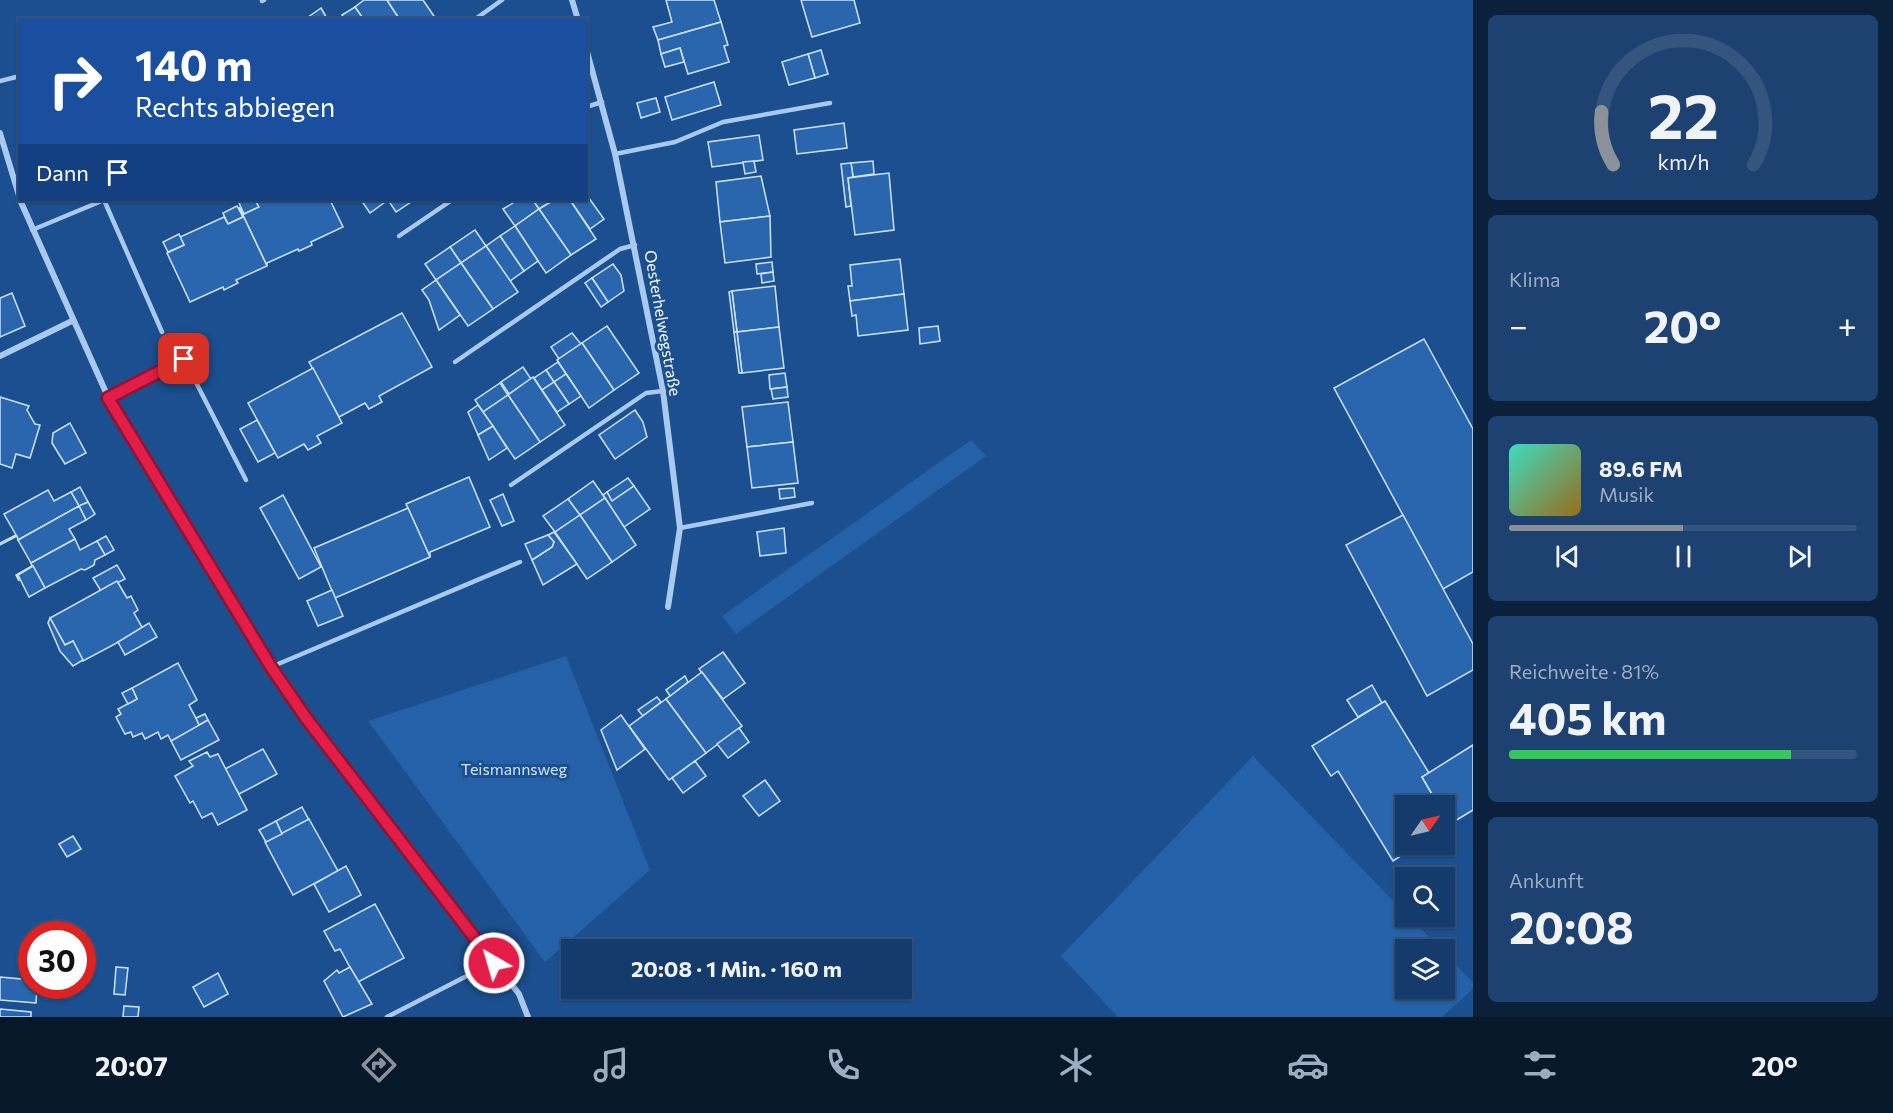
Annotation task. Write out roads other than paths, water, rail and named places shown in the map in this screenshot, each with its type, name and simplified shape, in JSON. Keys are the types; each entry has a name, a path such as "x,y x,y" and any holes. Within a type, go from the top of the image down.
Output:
{"street":[{"path":"572,0 577,18"},
{"name":"Oesterhelwegstraße","path":"588,55 615,154 663,391 680,528 668,607"},
{"path":"0,133 18,192"},
{"path":"21,201 108,398 271,667 306,718 519,994 528,1017"},
{"path":"0,356 72,321"}],"lane":[{"path":"477,18 502,0"},
{"path":"0,81 18,76"},
{"path":"588,106 602,102"},
{"path":"615,154 675,142 723,122 830,103"},
{"path":"32,230 102,201"},
{"path":"104,201 162,332"},
{"path":"399,236 451,201"},
{"path":"455,362 620,249 635,244"},
{"path":"108,398 184,359 246,480"},
{"path":"511,485 646,393 663,391"},
{"path":"680,528 812,504"},
{"path":"271,667 520,562"},
{"path":"387,1017 494,963"}],"park label":[{"name":"Teismannsweg","path":"514,769"}]}
